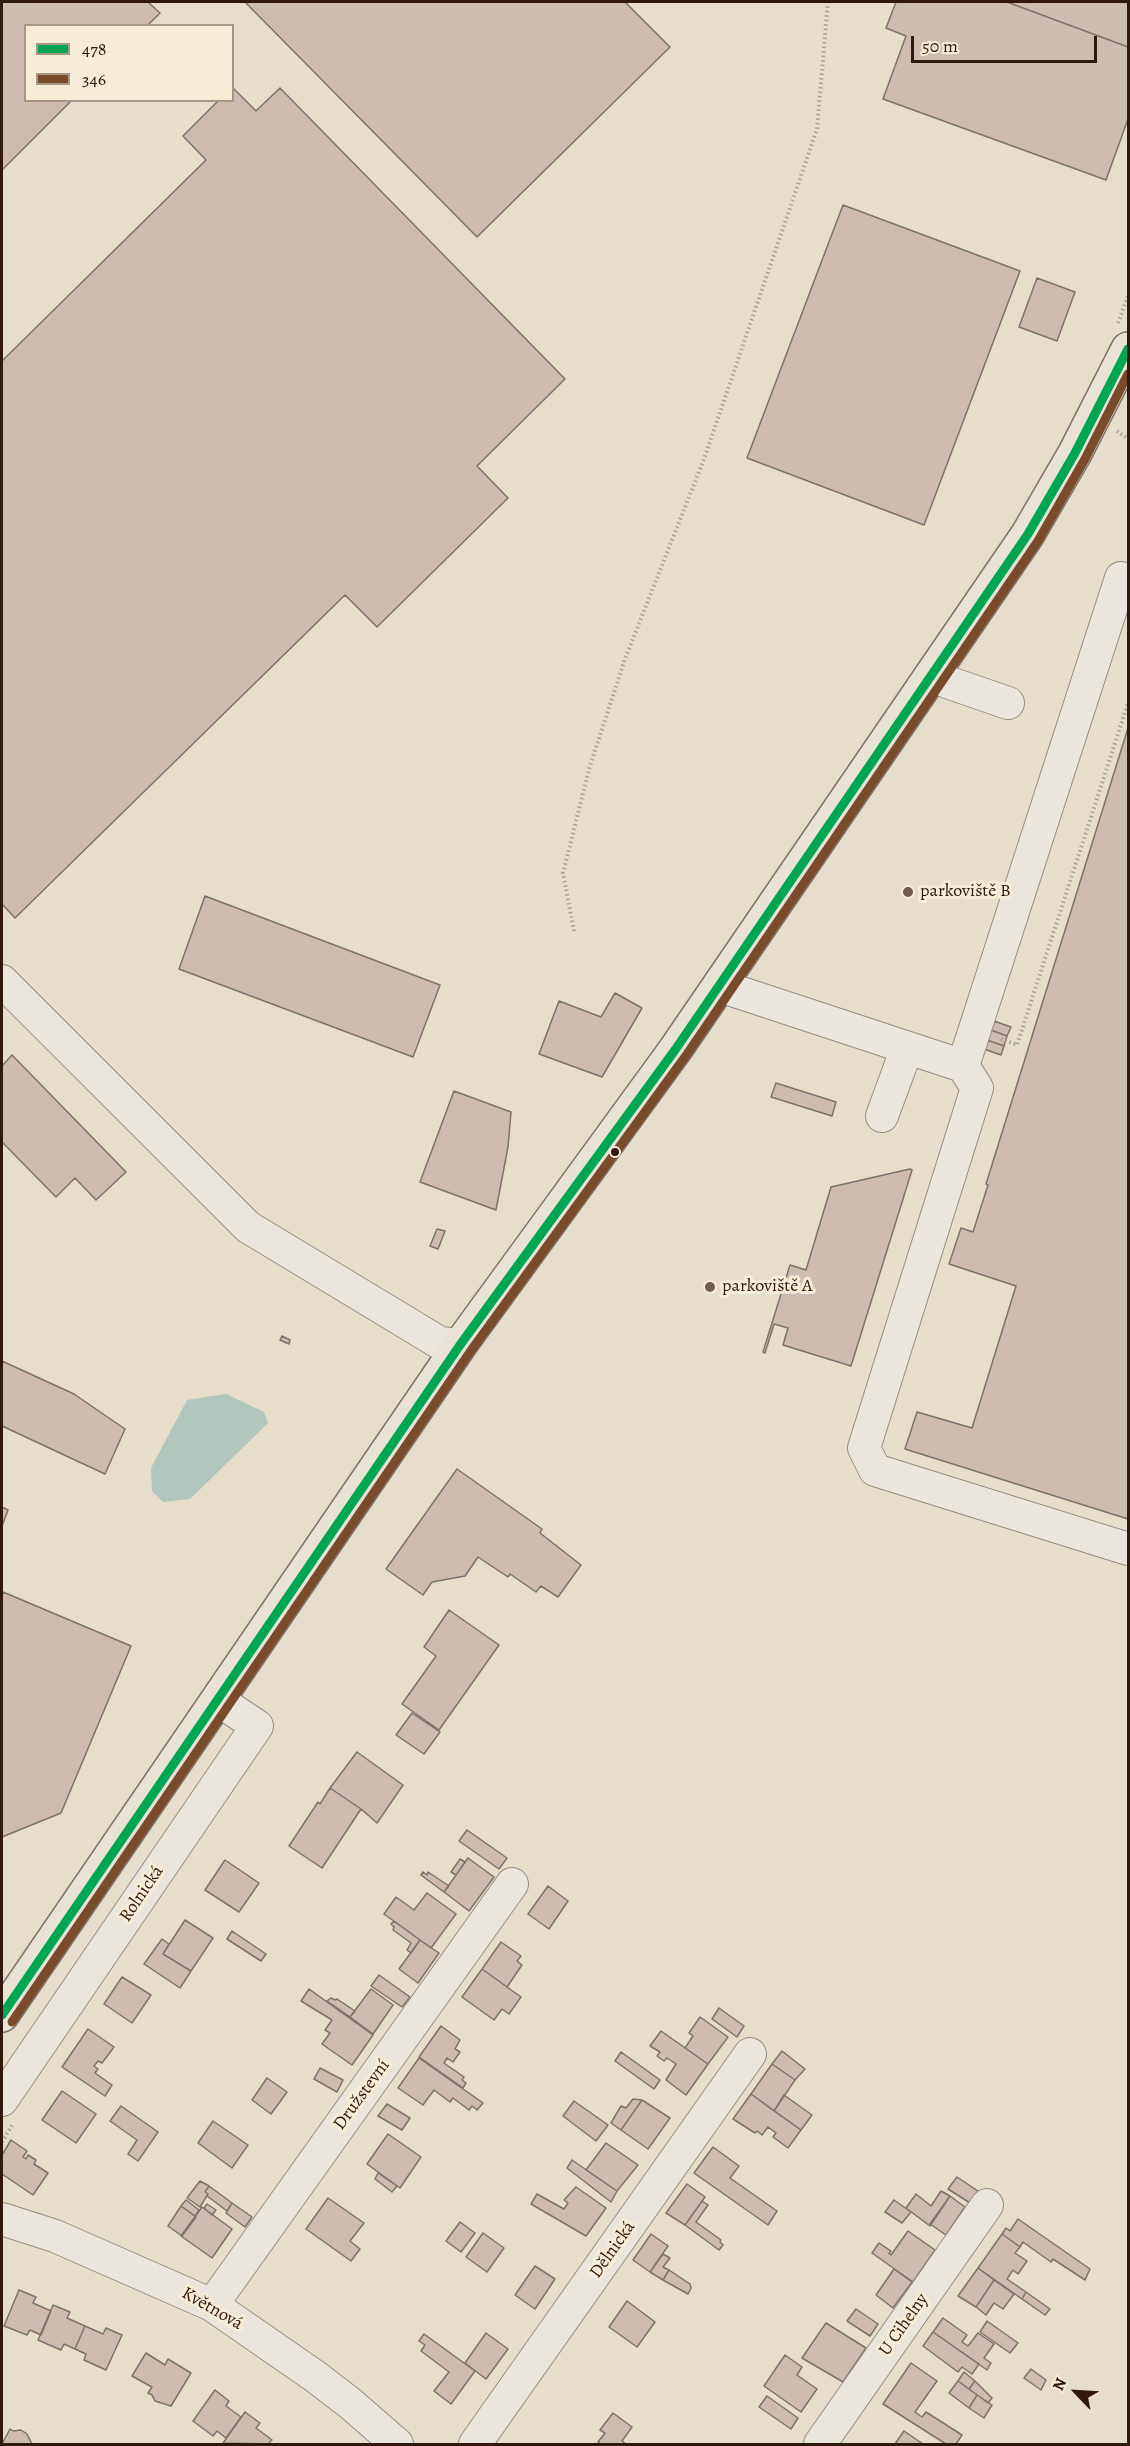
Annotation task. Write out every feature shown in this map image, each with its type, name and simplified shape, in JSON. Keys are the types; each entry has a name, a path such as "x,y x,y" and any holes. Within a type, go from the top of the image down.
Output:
{"main road":[{"path":"2,2015 460,1345 720,986 1028,534 1075,453 1128,349"}],"street":[{"path":"963,1066 1121,578"},
{"path":"933,673 947,682 1008,703"},
{"path":"2,981 248,1227 440,1343 460,1345"},
{"path":"720,986 963,1066 977,1088 864,1448 875,1470 1128,1549"},
{"path":"882,1116 907,1048"},
{"name":"Rolnická","path":"2,2100 256,1726 218,1700"},
{"name":"Družstevní","path":"212,2305 512,1884"},
{"name":"Dělnická","path":"475,2445 750,2054"},
{"name":"U Cihelny","path":"820,2445 987,2205"},
{"name":"Květnová","path":"2,2219 55,2236 212,2305 316,2377 351,2404 397,2445"}],"path":[{"path":"574,931 563,873 589,769 625,659 704,459 817,129 828,2"},
{"path":"1114,428 1128,439"},
{"path":"976,1030 1017,1045 1128,703"}],"shaded area":[{"path":"226,1394 264,1412 268,1423 190,1499 163,1502 152,1491 151,1468 187,1400"}],"building":[{"path":"2,2 148,2 160,13 149,24 24,24 24,102 70,102 2,170"},
{"path":"245,2 625,2 670,47 477,237"},
{"path":"896,2 1007,2 1128,47 1128,119 1106,180 883,99 906,36 886,28"},
{"path":"1007,2 1128,2 1128,47"},
{"path":"280,88 565,379 477,466 508,498 377,627 345,595 15,918 2,904 2,361 206,160 183,136 217,102 234,102 234,89 256,111"},
{"path":"843,205 1020,271 924,525 747,458"},
{"path":"1037,278 1075,292 1057,341 1019,327"},
{"path":"1128,728 1128,1519 905,1449 917,1412 972,1428 1016,1286 949,1264 961,1228 973,1232"},
{"path":"205,896 440,985 413,1057 179,969"},
{"path":"615,993 642,1008 602,1077 539,1054 559,1001 601,1017"},
{"path":"994,1021 1011,1027 1007,1036 991,1030"},
{"path":"991,1030 1007,1036 1004,1046 987,1040"},
{"path":"987,1040 1004,1046 1001,1055 984,1049"},
{"path":"12,1055 126,1172 96,1200 75,1178 56,1197 2,1142 2,1066"},
{"path":"776,1083 836,1102 832,1116 771,1097"},
{"path":"454,1091 511,1112 508,1147 496,1210 420,1182"},
{"path":"912,1170 851,1366 783,1345 788,1328 774,1324 765,1353 763,1352 790,1265 806,1270 831,1187"},
{"path":"437,1229 445,1231 438,1249 430,1246"},
{"path":"282,1336 290,1340 289,1344 280,1340"},
{"path":"2,1361 74,1394 125,1429 105,1474 2,1426"},
{"path":"457,1469 542,1529 540,1533 581,1565 558,1597 541,1586 536,1592 510,1574 508,1577 478,1557 465,1576 432,1582 423,1595 386,1569"},
{"path":"2,1507 8,1510 2,1526"},
{"path":"3,1592 131,1646 61,1813 2,1837 2,1596"},
{"path":"449,1610 499,1645 439,1730 402,1704 436,1656 424,1647"},
{"path":"412,1713 440,1732 424,1754 396,1735"},
{"path":"357,1752 403,1785 377,1823 330,1788"},
{"path":"330,1788 361,1809 322,1868 289,1846"},
{"path":"467,1830 507,1858 499,1869 459,1841"},
{"path":"468,1858 494,1877 469,1911 444,1892"},
{"path":"460,1859 465,1862 456,1875 451,1872"},
{"path":"225,1860 259,1883 239,1912 205,1890"},
{"path":"423,1872 427,1875 428,1872 449,1886 444,1892 421,1875"},
{"path":"548,1886 568,1901 549,1929 528,1914"},
{"path":"427,1893 456,1914 431,1948 384,1914 396,1897 414,1910"},
{"path":"185,1920 213,1938 191,1971 163,1954"},
{"path":"394,1921 420,1940 411,1953 407,1950 411,1943 393,1930 394,1927 391,1924"},
{"path":"232,1931 266,1954 261,1961 227,1939"},
{"path":"162,1939 169,1944 163,1954 191,1971 180,1988 144,1964"},
{"path":"420,1940 439,1953 418,1983 399,1969"},
{"path":"501,1942 521,1956 517,1961 522,1965 507,1987 482,1969"},
{"path":"482,1969 521,1997 509,2014 502,2009 494,2020 462,1997"},
{"path":"379,1975 410,1997 402,2007 371,1986"},
{"path":"122,1977 151,1995 132,2023 104,2004"},
{"path":"309,1989 373,2035 352,2065 322,2044 330,2033 325,2030 332,2020 301,2001"},
{"path":"371,1989 393,2005 373,2034 350,2017"},
{"path":"331,1998 337,1999 355,2011 350,2017 327,2001"},
{"path":"719,2008 744,2026 737,2037 712,2019"},
{"path":"700,2017 728,2037 708,2064 685,2048 693,2036 689,2033"},
{"path":"441,2026 460,2040 455,2049 460,2052 453,2062 447,2058 444,2063 464,2077 462,2080 466,2083 463,2088 419,2057"},
{"path":"88,2029 114,2047 102,2063 98,2061 94,2066 98,2069 95,2073 112,2085 105,2096 62,2067"},
{"path":"661,2031 708,2064 686,2095 666,2080 676,2064 667,2058 664,2061 657,2056 660,2052 650,2046"},
{"path":"782,2051 805,2069 795,2080 772,2064"},
{"path":"621,2052 660,2080 654,2089 615,2061"},
{"path":"419,2058 483,2103 477,2110 472,2106 469,2110 453,2098 450,2102 434,2090 423,2105 398,2088"},
{"path":"772,2064 795,2080 774,2111 751,2094"},
{"path":"320,2068 343,2080 337,2092 314,2079"},
{"path":"267,2078 287,2092 271,2114 252,2100"},
{"path":"62,2091 96,2114 76,2143 42,2120"},
{"path":"751,2094 801,2130 788,2148 773,2137 776,2133 768,2127 762,2135 733,2119"},
{"path":"784,2095 812,2115 801,2130 774,2111"},
{"path":"633,2099 642,2100 621,2130 611,2123 621,2106 626,2108"},
{"path":"642,2100 670,2118 648,2149 621,2130"},
{"path":"574,2101 608,2125 596,2141 563,2116"},
{"path":"387,2104 410,2118 402,2130 378,2116"},
{"path":"121,2106 158,2132 138,2161 128,2154 137,2140 110,2121"},
{"path":"213,2121 248,2145 232,2168 198,2143"},
{"path":"388,2134 421,2157 400,2188 367,2164"},
{"path":"11,2140 27,2151 23,2157 26,2159 28,2155 36,2160 34,2164 48,2173 33,2195 2,2174 2,2155"},
{"path":"606,2143 638,2165 617,2191 586,2170"},
{"path":"713,2147 739,2166 730,2178 777,2211 768,2225 694,2173"},
{"path":"572,2160 617,2191 611,2202 567,2168"},
{"path":"378,2173 397,2186 392,2192 375,2179"},
{"path":"957,2177 978,2191 970,2203 948,2189"},
{"path":"200,2181 209,2186 205,2192 208,2194 200,2207 187,2198"},
{"path":"687,2184 705,2197 685,2225 666,2213"},
{"path":"209,2186 232,2203 227,2211 207,2196 205,2192"},
{"path":"576,2187 606,2208 586,2236 531,2204 537,2194 564,2209 568,2203 564,2200"},
{"path":"941,2191 950,2196 930,2226 906,2208 916,2194 931,2206"},
{"path":"950,2196 965,2207 946,2235 930,2224"},
{"path":"328,2198 364,2223 350,2241 360,2249 351,2261 306,2229"},
{"path":"186,2200 199,2210 195,2216 181,2206"},
{"path":"894,2200 911,2212 902,2223 885,2212"},
{"path":"702,2201 708,2205 696,2222 721,2240 723,2245 719,2250 685,2225"},
{"path":"232,2203 252,2217 245,2227 226,2213"},
{"path":"207,2204 216,2210 212,2215 204,2208"},
{"path":"181,2206 196,2217 182,2236 168,2226"},
{"path":"202,2207 232,2229 212,2258 181,2236"},
{"path":"1018,2219 1090,2269 1085,2280 1053,2259 1051,2262 1023,2242 1020,2247 1002,2234 1006,2228 1010,2231"},
{"path":"460,2222 475,2233 461,2252 446,2241"},
{"path":"908,2231 935,2250 913,2282 872,2253 879,2243 891,2251 889,2253 891,2255"},
{"path":"483,2233 504,2248 487,2272 466,2257"},
{"path":"651,2234 668,2246 650,2272 633,2260"},
{"path":"1002,2234 1020,2247 1015,2253 1027,2261 1018,2274 1013,2270 1007,2279 1026,2292 1022,2299 978,2268"},
{"path":"663,2254 670,2258 663,2267 669,2270 663,2280 650,2272"},
{"path":"535,2266 555,2279 535,2309 515,2295"},
{"path":"978,2268 994,2280 976,2307 958,2296"},
{"path":"894,2269 912,2282 893,2308 876,2295"},
{"path":"669,2270 690,2284 688,2294 663,2280"},
{"path":"994,2280 1014,2294 1003,2309 994,2303 986,2315 976,2307"},
{"path":"19,2290 36,2297 33,2303 51,2311 41,2335 30,2330 27,2335 4,2326"},
{"path":"1026,2292 1050,2309 1045,2315 1022,2299"},
{"path":"627,2301 655,2322 637,2347 609,2327"},
{"path":"53,2305 70,2312 67,2318 85,2326 75,2349 64,2344 61,2350 38,2340"},
{"path":"856,2309 878,2324 870,2336 847,2321"},
{"path":"943,2318 967,2335 962,2342 968,2346 978,2333 994,2344 984,2358 991,2363 987,2370 933,2332"},
{"path":"987,2321 1018,2343 1010,2353 980,2332"},
{"path":"826,2323 866,2348 843,2382 802,2358"},
{"path":"85,2326 103,2334 106,2328 122,2335 106,2370 84,2360 86,2354 75,2349"},
{"path":"933,2332 979,2364 972,2374 962,2367 958,2372 923,2346"},
{"path":"486,2333 508,2349 486,2379 465,2363"},
{"path":"424,2334 475,2371 451,2404 434,2391 449,2372 421,2351 425,2345 419,2341"},
{"path":"146,2353 165,2365 168,2359 191,2373 171,2406 155,2401 148,2393 152,2387 132,2376"},
{"path":"785,2355 802,2367 797,2375 817,2389 801,2412 764,2386"},
{"path":"911,2363 937,2381 915,2412 922,2417 926,2412 962,2435 956,2444 946,2444 883,2404"},
{"path":"1031,2369 1046,2380 1041,2390 1024,2378"},
{"path":"964,2372 975,2381 969,2389 958,2381"},
{"path":"958,2381 977,2395 969,2408 949,2393"},
{"path":"975,2381 992,2398 988,2403 969,2389"},
{"path":"215,2390 229,2401 226,2406 241,2417 226,2438 217,2431 213,2436 193,2421"},
{"path":"977,2395 992,2405 984,2418 969,2408"},
{"path":"767,2396 798,2418 791,2429 759,2407"},
{"path":"245,2412 260,2423 256,2428 272,2440 268,2444 223,2443"},
{"path":"613,2413 632,2427 622,2441 626,2444 598,2442 605,2433 600,2430"},
{"path":"10,2429 21,2430 27,2434 32,2444 2,2444"},
{"path":"904,2431 923,2444 895,2444"}],"transit line":[{"name":"478","path":"2,2015 460,1345 675,1050 1028,534 1075,453 1128,349"},
{"name":"346","path":"12,2022 470,1352 685,1057 1038,541 1085,459 1128,374"}],"place":[{"name":"parkoviště B","path":"908,892"},
{"name":"parkoviště A","path":"710,1287"}]}
